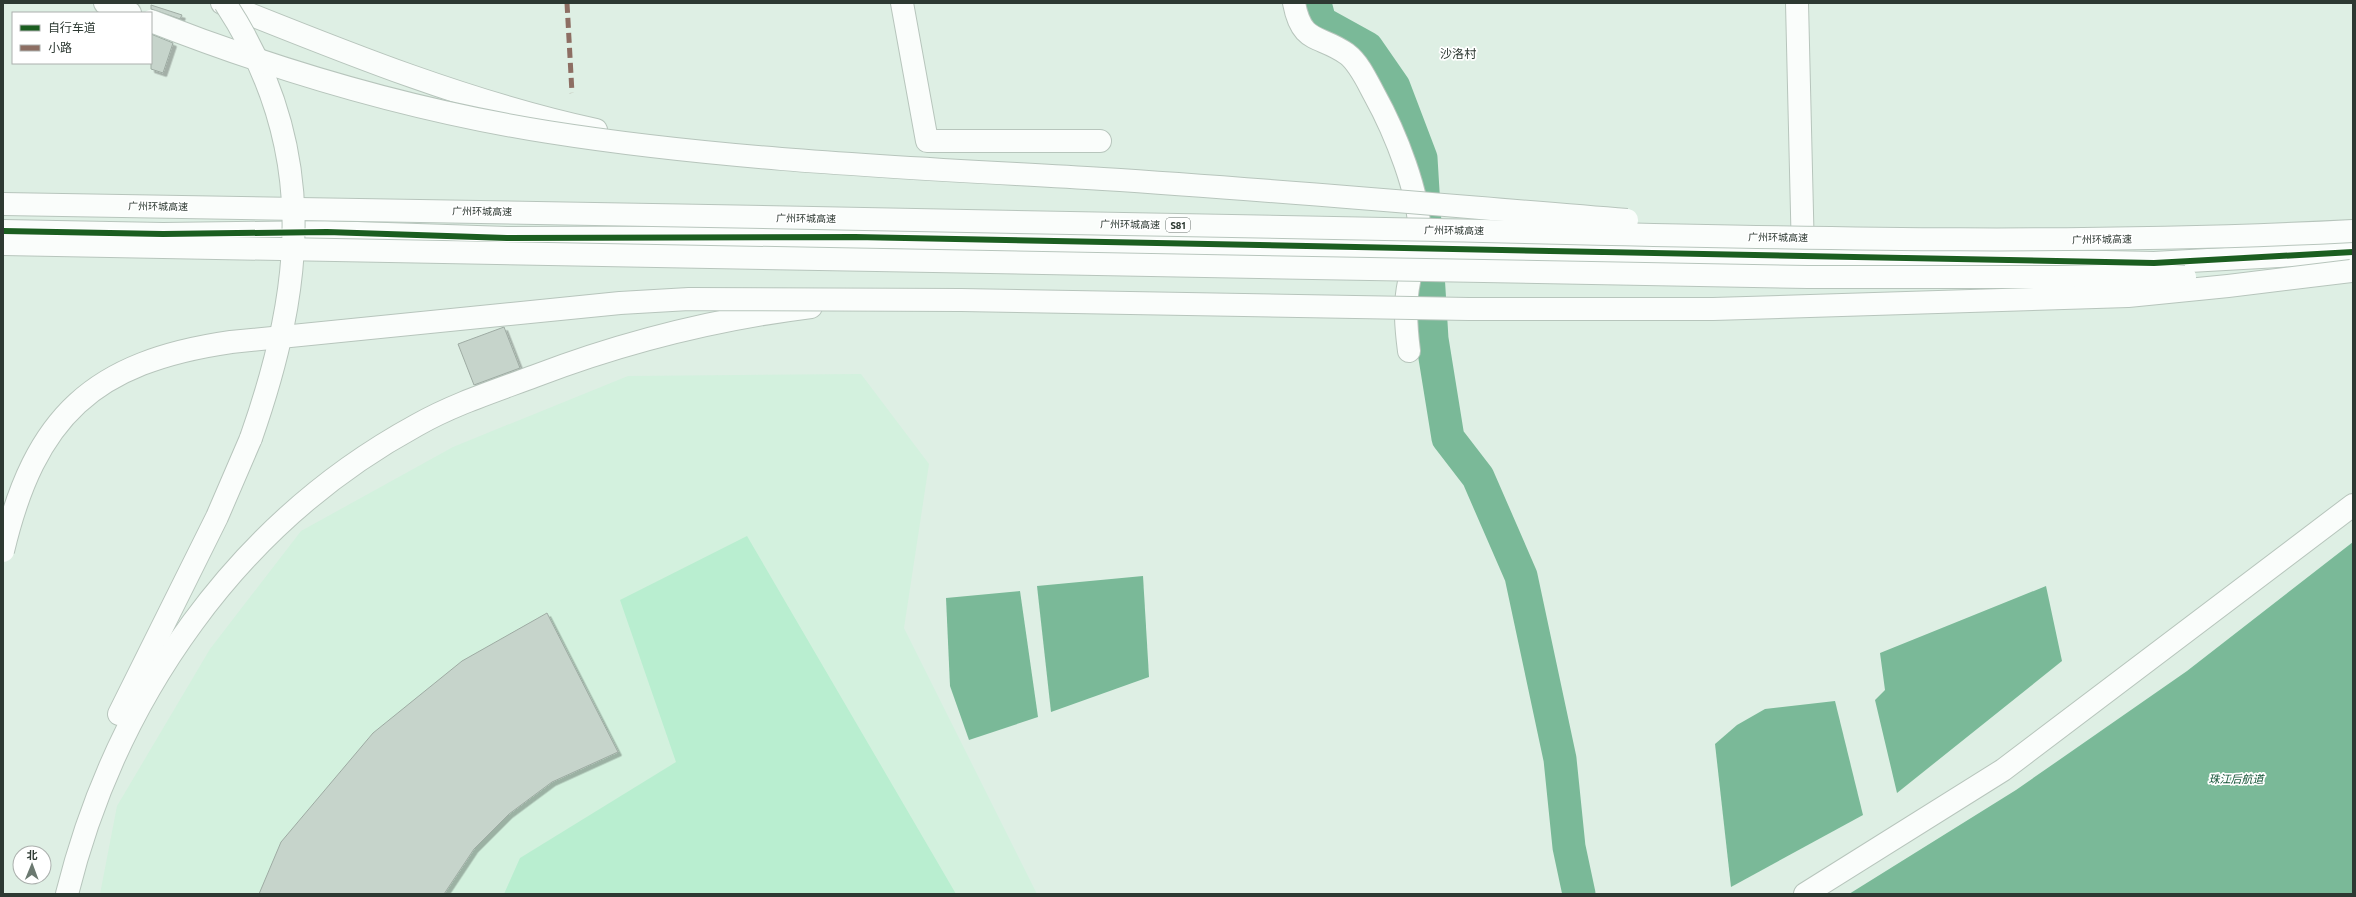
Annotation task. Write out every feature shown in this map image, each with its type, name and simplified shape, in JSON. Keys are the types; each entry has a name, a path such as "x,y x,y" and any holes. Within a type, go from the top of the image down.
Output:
{"main road":[{"path":"105,3 128,12"},
{"path":"222,3 439,86 566,124 710,148 945,169"},
{"path":"57,894 69,839 88,783 151,646 234,480 268,388 285,322 292,282 295,235 293,192 287,158 275,110 261,69 243,33 225,3"},
{"path":"902,3 927,141 1100,142"},
{"path":"1294,3 1301,27 1311,37 1347,54 1360,69 1375,96 1411,184 1418,214 1418,247 1406,298 1408,351"},
{"path":"1797,3 1803,255"},
{"path":"152,21 250,59 405,104 512,126 677,149 945,169 1152,182 1864,238"},
{"name":"广州环城高速","path":"3,204 563,212 1864,238 2197,238 2353,231"},
{"path":"3,231 163,234 327,232 507,238 855,237 1418,247 2154,263 2352,264"},
{"path":"3,244 1808,277 2122,279 2352,264"},
{"path":"3,551 13,512 26,475 34,458 56,426 82,399 98,386 129,368 165,355 207,345 256,339 655,300 758,298 1469,309 1713,309 2128,296 2228,286 2352,264"},
{"path":"67,894 88,821 116,751 147,691 175,646 218,588 263,538 318,490 357,461 416,425 468,401 576,360 637,341 782,310 866,302 961,300"},
{"path":"1805,894 2003,770 2353,505"}],"shaded area":[{"path":"861,374 929,464 904,628 1037,894 100,894 117,806 210,649 301,531 453,447 628,376"},
{"path":"747,536 956,894 504,894 520,858 676,762 620,600"}],"water":[{"name":"珠江后航道","path":"2353,542 2353,894 1849,894 2016,790 2187,671"},
{"path":"1143,576 1149,677 1051,712 1037,586"},
{"path":"2046,586 2062,661 1897,793 1875,700 1885,690 1880,653"},
{"path":"1020,591 1038,717 969,740 950,686 946,598"},
{"path":"1835,701 1863,815 1731,887 1715,744 1737,725 1765,709"}],"building":[{"path":"151,5 182,15 180,19 151,9"},
{"path":"152,34 173,43 163,73 151,69"},
{"path":"504,327 520,368 474,385 458,344"},
{"path":"547,613 618,752 552,782 509,814 474,849 444,894 259,894 281,842 373,733 462,661"}],"waterway":[{"path":"1315,3 1320,22 1367,48 1394,87 1421,158 1432,339 1448,438 1478,477 1521,576 1560,759 1569,847 1579,894"}],"marked path":[{"path":"567,3 572,93"}],"cycle path":[{"path":"3,231 163,234 327,232 507,238 855,237 2154,263 2353,252"}],"district":[{"name":"沙洛村","path":"1458,53"}]}
